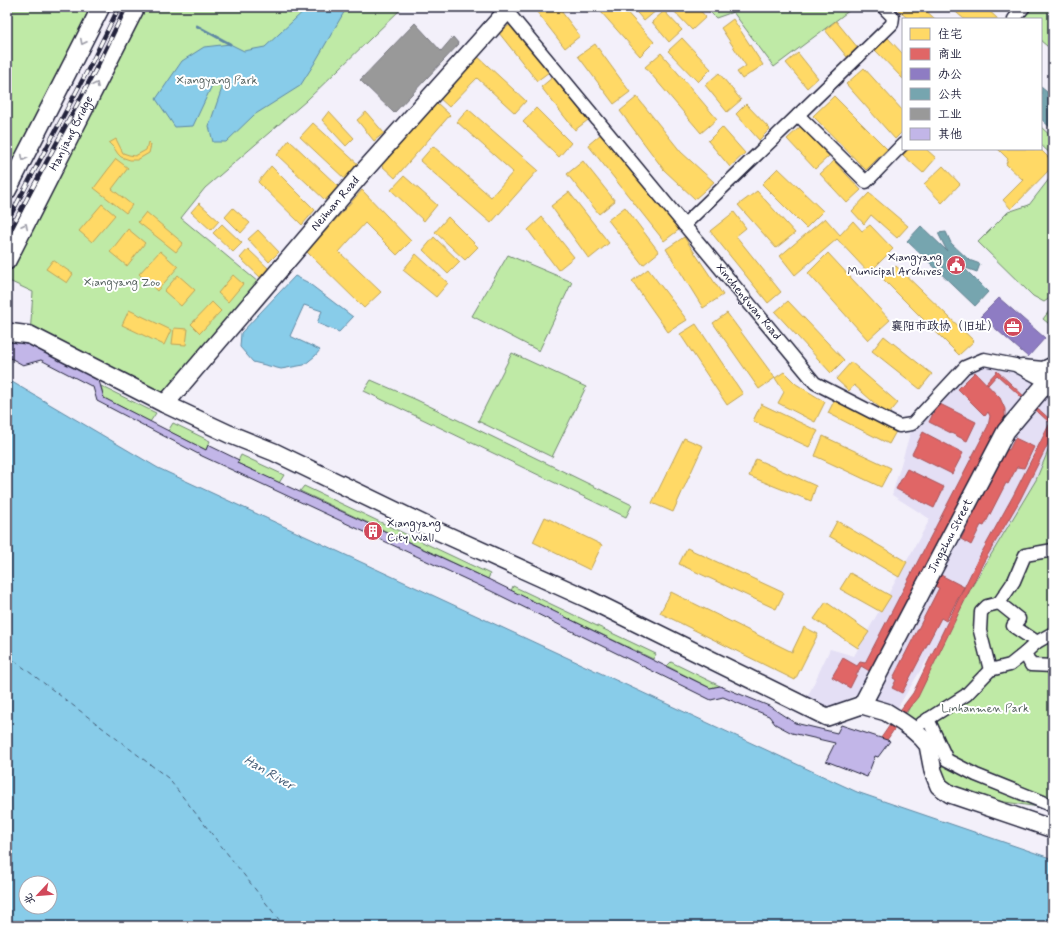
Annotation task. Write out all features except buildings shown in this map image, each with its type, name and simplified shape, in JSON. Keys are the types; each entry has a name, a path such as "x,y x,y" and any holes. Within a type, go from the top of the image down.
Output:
{"street":[{"path":"7,191 100,7"},
{"name":"Hanjiang Bridge","path":"7,261 136,7"},
{"path":"684,225 892,24 893,17 883,7"},
{"path":"1015,18 1024,7"},
{"name":"Xinchengwan Road","path":"507,9 815,383 899,426 912,424 965,367 984,360 1015,365 1051,382"},
{"name":"Neihuan Road","path":"165,404 362,173 507,9"},
{"path":"798,115 866,182 902,145"},
{"path":"7,332 30,335 165,404 229,434 274,452 431,528 588,599 827,717 862,705 886,712 912,729 928,745 933,771 939,786 950,794 1053,830"},
{"path":"1015,365 1043,368 1053,363"},
{"name":"Jingzhou Street","path":"862,705 1006,431 1051,382"},
{"path":"990,670 980,631 981,612 987,606 999,603 1014,581 1025,555 1053,550"},
{"path":"999,603 1019,620 1013,626 1037,642"},
{"path":"912,729 966,695 990,670 1010,665 1026,653 1037,642 1053,633"},
{"path":"1026,653 1031,665 1053,666"},
{"path":"928,719 947,760 976,775 1053,806"}],"shaded area":[{"path":"987,366 1014,371 1035,381 1053,398 1053,464 1036,480 898,707 874,703 854,696 827,710 806,700 830,649 854,656 930,519 892,495 911,430 968,373"}],"green space":[{"path":"7,7 90,7 7,185"},
{"path":"136,7 403,7 306,101 205,188 181,218 264,287 165,404 30,335 33,292 7,280 7,261"},
{"path":"705,7 854,7 774,67 733,12 716,18"},
{"path":"1033,7 1044,7 1053,14 1053,51 1042,42 1042,18 1024,18"},
{"path":"1042,128 1053,138 1053,156 1042,146"},
{"path":"1053,174 1053,296 1044,302 1033,296 978,242 1008,212 1029,205"},
{"path":"508,255 572,282 539,351 472,316"},
{"path":"1053,306 1053,327 1043,319"},
{"path":"512,353 586,387 552,457 478,421"},
{"path":"371,380 417,400 632,505 626,517 364,391"},
{"path":"101,386 156,413 150,422 104,398"},
{"path":"173,423 210,441 206,450 168,431"},
{"name":"Linhanmen Park","path":"1053,439 1053,809 950,794 928,745 902,722 971,588 1036,480"},
{"path":"241,455 284,475 279,483 237,463"},
{"path":"304,486 490,574 488,579 300,491"},
{"path":"513,586 656,654 653,659 511,591"},
{"path":"671,662 720,686 710,688 667,666"}],"water":[{"path":"308,7 347,7 300,86 254,115 226,142 213,142 209,126 222,88 215,79 193,126 175,127 156,99 182,61 204,47 230,44 244,51 265,47"},
{"path":"295,276 307,282 353,317 339,332 317,323 322,311 304,305 290,336 320,350 315,356 304,365 281,369 253,362 240,347 241,333"},
{"name":"Han River","path":"7,379 158,468 857,792 1053,859 1053,926 7,926"}],"waterway":[{"path":"197,26 230,44"}],"ferry route":[{"path":"7,655 168,778 284,926"}],"railway":[{"path":"7,222 91,64 119,7"},
{"path":"7,236 97,67 126,7"}],"place":[{"name":"Xiangyang Municipal Archives","path":"956,265"},
{"name":"襄阳市政协（旧址）","path":"1013,327"},
{"name":"Xiangyang City Wall","path":"373,531"}],"park label":[{"name":"Xiangyang Park","path":"217,81"},
{"name":"Xiangyang Zoo","path":"122,283"}]}
